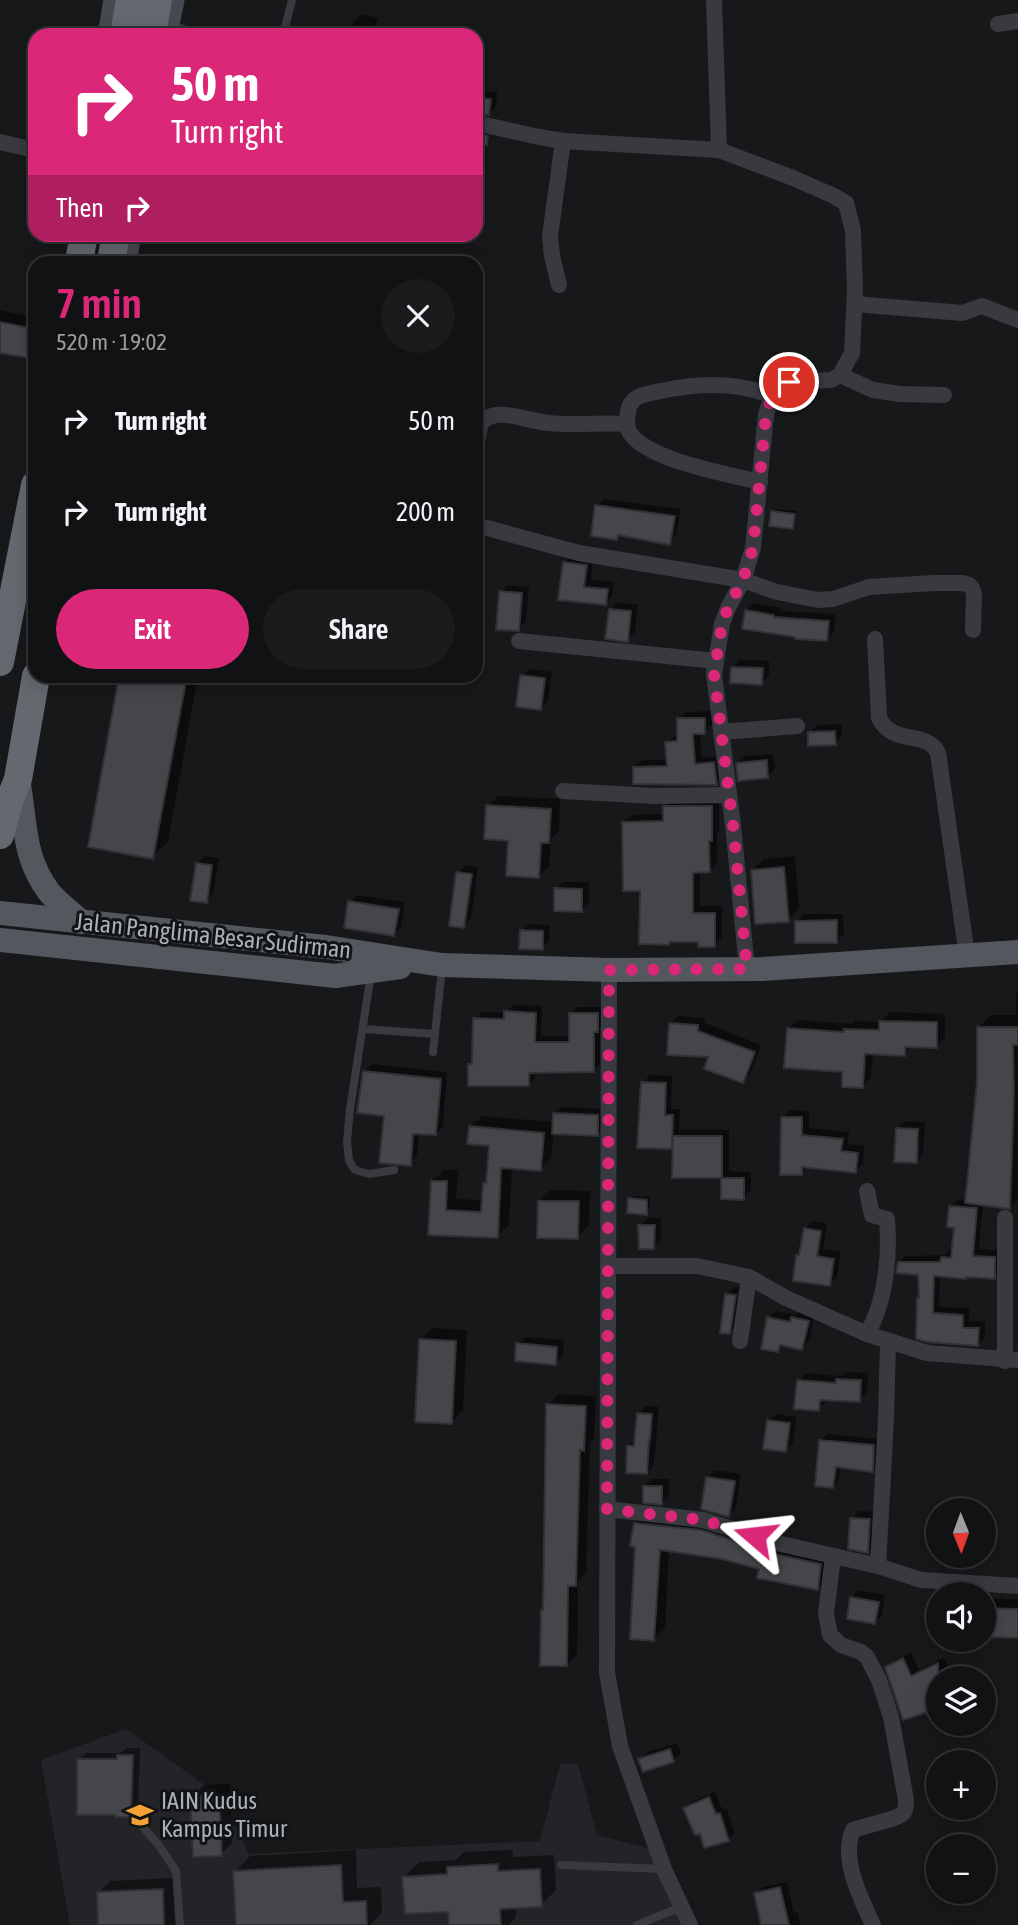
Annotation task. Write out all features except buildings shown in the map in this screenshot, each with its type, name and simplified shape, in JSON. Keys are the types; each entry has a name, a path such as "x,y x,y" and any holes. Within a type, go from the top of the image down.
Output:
{"highway":[{"path":"125,28 131,0"},
{"path":"0,662 28,520"},
{"path":"0,835 18,779 35,683"}],"main road":[{"path":"18,779 30,858 51,894 81,922"},
{"name":"Jalan Panglima Besar Sudirman","path":"0,913 326,947 433,965"},
{"path":"0,931 35,944"},
{"path":"0,940 35,944"},
{"name":"Jalan Panglima Besar Sudirman","path":"35,944 335,976 433,965 609,970 747,969 1018,952"}],"street":[{"path":"108,28 114,0"},
{"path":"165,26 174,0"},
{"path":"714,0 719,150"},
{"path":"998,24 1018,21"},
{"path":"483,124 564,141 719,150 793,178 846,203 853,231 855,304 852,353 840,375 831,380 780,384 772,396 766,414 753,548 743,580 722,624 714,674 747,969"},
{"path":"559,285 552,256 551,236 564,141"},
{"path":"0,142 28,148"},
{"path":"855,304 962,313 982,306 1018,320"},
{"path":"840,375 873,390 944,395"},
{"path":"760,482 683,463 657,453 631,434 627,424 630,403 636,397 684,386 739,386 772,396"},
{"path":"483,420 488,416 506,415 552,424 627,424"},
{"path":"483,527 579,553 743,580 777,592 827,600 869,587 962,583 969,585 974,594 972,630"},
{"path":"875,639 879,718 883,727 892,734 926,741 934,746 938,753 967,956"},
{"path":"519,641 716,661"},
{"path":"721,732 796,726"},
{"path":"563,791 654,796 729,795"},
{"path":"609,970 607,1672 620,1746 664,1869 690,1925"},
{"path":"867,1191 872,1215 887,1219 888,1247 879,1304 873,1325 867,1334"},
{"path":"608,1266 697,1266 749,1277 786,1298 888,1341 927,1353 1011,1361 1005,1219"},
{"path":"740,1341 749,1277"},
{"path":"878,1566 888,1341"},
{"path":"607,1509 703,1520 781,1544 878,1566 921,1580 1018,1586"},
{"path":"833,1556 826,1614 830,1635 841,1645 861,1651 879,1680 891,1717 906,1800 905,1811 899,1817 867,1824 853,1830 849,1838 848,1855 854,1879 873,1925"}],"lane":[{"path":"286,28 292,0"},
{"path":"433,965 433,1052"},
{"path":"371,971 346,1142 349,1161 355,1170 369,1174 394,1170"},
{"path":"363,1029 435,1034"},
{"path":"138,1822 158,1844 176,1871 180,1925"},
{"path":"561,1865 664,1869"},
{"path":"637,1925 681,1907"}],"shaded area":[{"name":"IAIN Kudus Kampus Timur","path":"126,1729 219,1795 249,1854 540,1841 560,1764 578,1764 597,1835 658,1851 687,1925 70,1925 41,1760"}],"place":[{"name":"IAIN Kudus Kampus Timur","path":"140,1815"}],"route":[{"path":"755,1536 703,1520 607,1509 609,970 747,969 714,674 722,624 743,580 753,548 766,414 772,396 780,384 789,382"}]}
